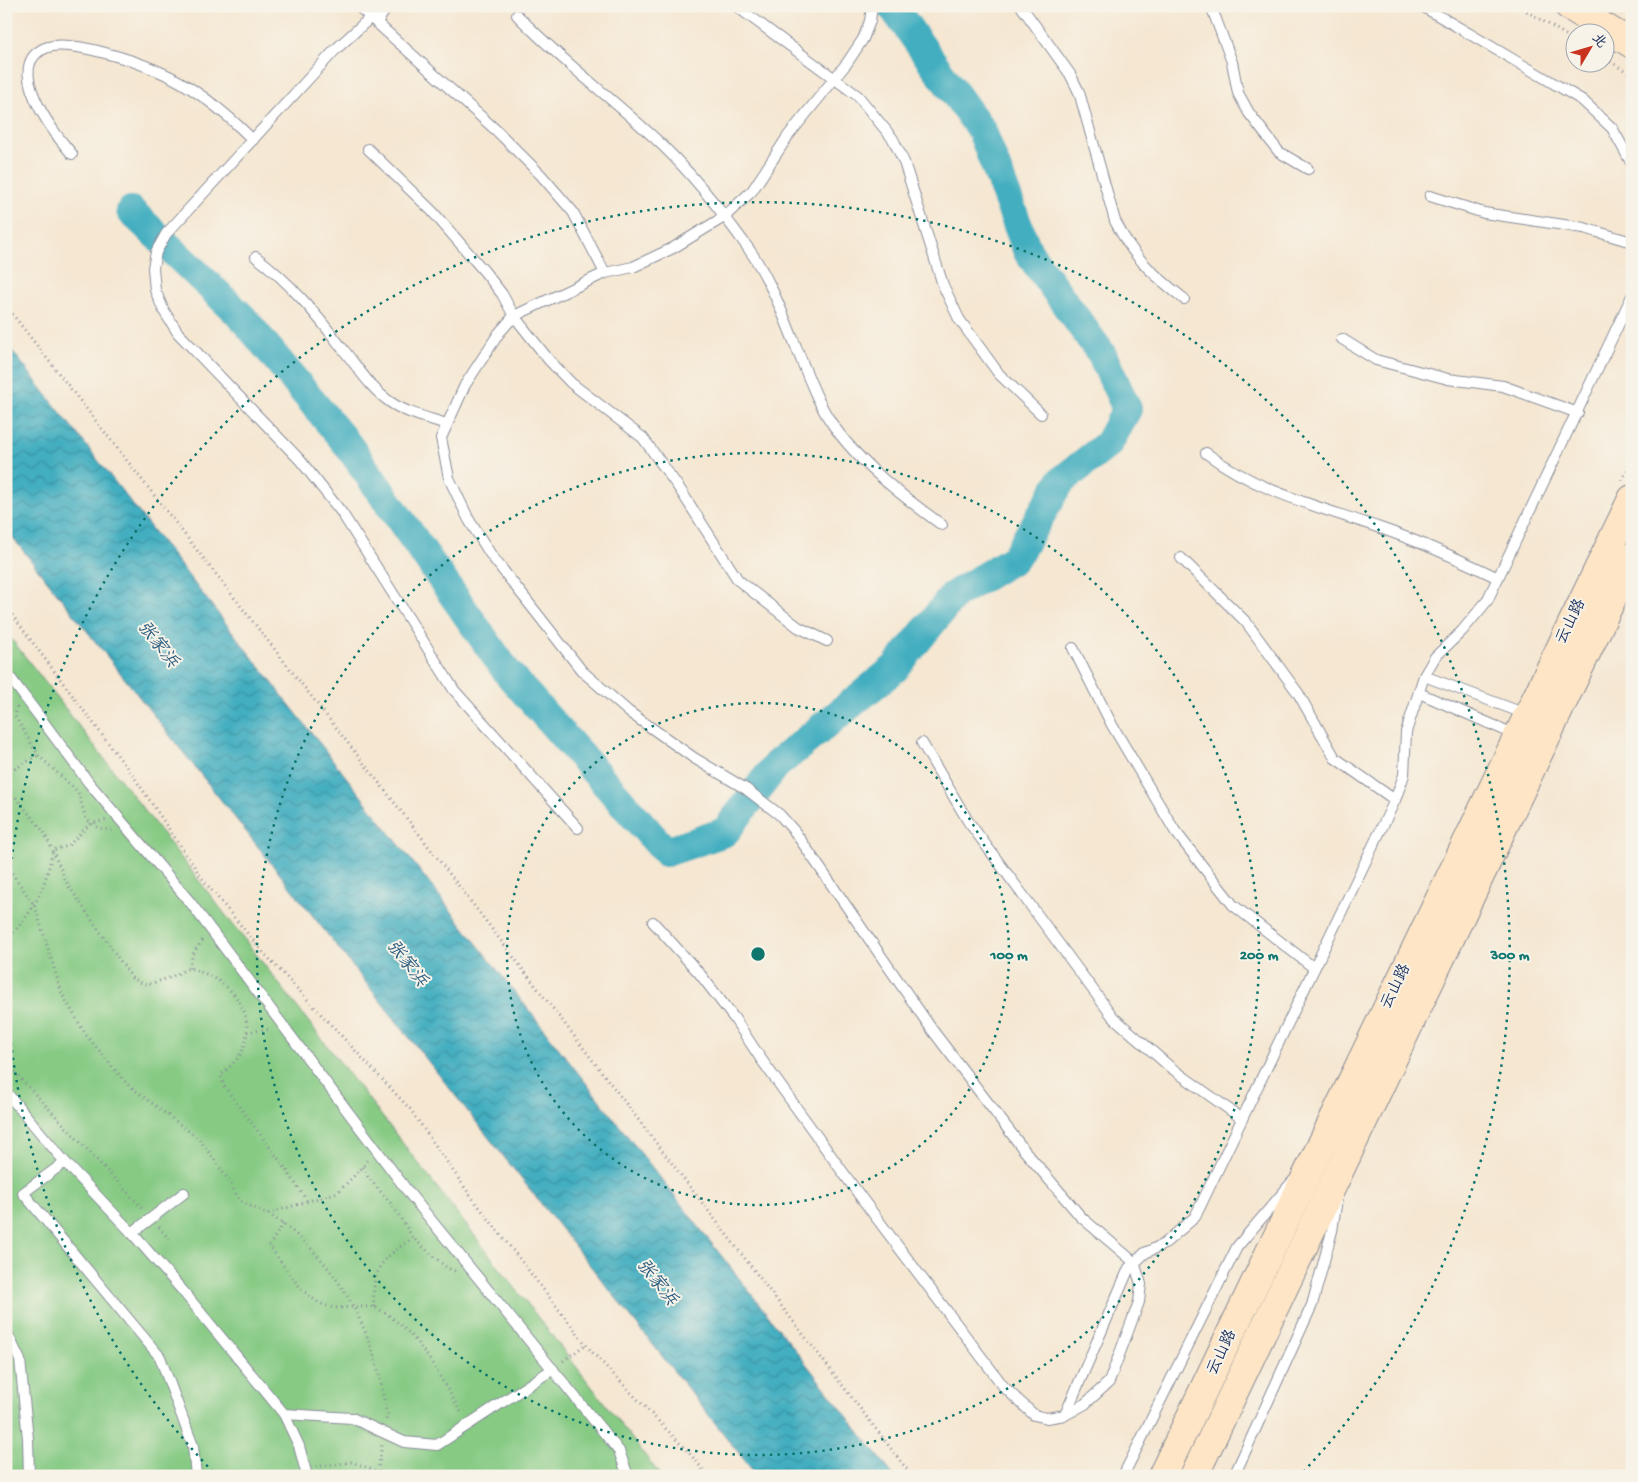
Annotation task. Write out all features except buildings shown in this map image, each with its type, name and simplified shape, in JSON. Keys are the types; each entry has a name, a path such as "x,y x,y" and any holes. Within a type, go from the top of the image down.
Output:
{"main road":[{"path":"1569,6 1632,44"},
{"name":"云山路","path":"1162,1476 1632,499"},
{"name":"云山路","path":"1194,1476 1632,558"}],"lane":[{"path":"388,6 367,12 335,50 166,234 156,252 153,268 155,290 164,311 178,334 300,460 342,513 454,690 578,828"},
{"path":"736,6 775,37 858,96 893,139 904,162 940,276 959,319 999,374 1041,414"},
{"path":"654,922 700,974 734,1018 761,1059 863,1200 1004,1387 1034,1415 1047,1418 1065,1415 1085,1404 1109,1382 1139,1302 1141,1284 1134,1262 1081,1217 1024,1150 933,1031 795,832 780,815 746,789 694,758 629,712 582,671 491,554 469,520 449,478 441,438 465,385 499,333 514,316 605,273 634,267 674,248 724,217 752,192 788,136 836,79 863,39 870,21 872,6"},
{"path":"1021,6 1070,74 1080,92 1115,220 1124,239 1138,260 1184,299"},
{"path":"1211,6 1232,62 1238,93 1249,114 1279,152 1308,169"},
{"path":"1422,6 1582,100 1612,128 1632,164"},
{"path":"367,12 541,175 573,212 605,273"},
{"path":"517,15 544,43 665,148 724,217 749,249 764,274 818,400 834,427 858,455 911,502 942,525"},
{"path":"72,154 48,126 25,84 29,60 36,52 50,46 107,54 160,72 210,103 253,140"},
{"path":"368,149 432,211 455,237 502,294 514,316 548,359 571,383 643,438 675,481 738,580 798,626 827,641"},
{"path":"1430,196 1484,213 1584,228 1632,242"},
{"path":"256,257 268,266 315,313 370,384 390,402 415,414 446,424"},
{"path":"1065,1415 1129,1268 1134,1262 1164,1244 1195,1217 1395,800 1404,775 1406,732 1424,676 1435,657 1462,631 1487,601 1632,296"},
{"path":"1342,339 1376,360 1448,379 1503,386 1578,413"},
{"path":"1206,453 1225,468 1252,483 1316,508 1446,552 1498,578"},
{"path":"1181,558 1246,622 1298,693 1335,758 1395,800"},
{"path":"1073,648 1112,725 1175,831 1233,905 1314,968"},
{"path":"6,672 89,783 212,932 374,1148 619,1451 628,1476"},
{"path":"1424,676 1522,725"},
{"path":"1419,693 1522,725"},
{"path":"922,743 968,821 1113,1017 1170,1067 1241,1118"},
{"path":"6,1092 65,1162 132,1233 284,1414 299,1446 307,1473"},
{"path":"1123,1476 1236,1247 1317,1154"},
{"path":"65,1162 23,1193 160,1357 193,1446 196,1476"},
{"path":"1234,1476 1312,1305 1332,1231 1342,1167"},
{"path":"132,1233 184,1193"},
{"path":"6,1331 20,1360 28,1439 29,1476"},
{"path":"284,1414 352,1418 404,1442 437,1444 553,1369"}],"path":[{"path":"1518,6 1566,35"},
{"path":"1616,65 1632,75"},
{"path":"6,306 412,825 912,1476"},
{"path":"6,607 136,780 204,881 261,950 410,1109 470,1195 585,1345 691,1454 708,1476"},
{"path":"25,698 17,704 16,716 38,755 78,792 86,819 90,824 111,831 120,819"},
{"path":"6,774 38,755"},
{"path":"6,786 44,832 68,885 132,978 146,986 169,978 189,968 213,975 234,992 246,1017 247,1032 243,1050 221,1075 224,1086 283,1165 307,1201"},
{"path":"53,850 68,846 90,824 120,819"},
{"path":"6,940 23,924 35,906 47,878 53,850"},
{"path":"6,864 35,906 62,994 86,1035 127,1084 199,1139 228,1179 240,1201 288,1226 326,1266 349,1295 372,1348 388,1414 377,1476"},
{"path":"189,968 194,954 203,939 212,932"},
{"path":"247,1032 269,1030 281,1024"},
{"path":"6,1060 19,1078 152,1218 171,1242"},
{"path":"267,1214 338,1192 363,1167 374,1148"},
{"path":"363,1167 368,1177 393,1206 413,1238 447,1268 462,1274 474,1270"},
{"path":"283,1224 269,1246 311,1299 333,1308 374,1307 395,1321 424,1351 469,1425"},
{"path":"374,1307 372,1285 380,1266 392,1251 413,1238"},
{"path":"553,1369 585,1345"},
{"path":"307,1473 352,1462 390,1476"}],"green space":[{"path":"6,632 661,1476 6,1476"}],"water":[{"name":"张家浜","path":"6,343 894,1476 757,1476 6,529"}],"waterway":[{"path":"131,211 242,317 348,445 507,672 666,852 725,832 776,765 895,668 954,595 1015,558 1061,481 1108,444 1127,409 1101,353 1028,252 982,131 892,6"}]}
